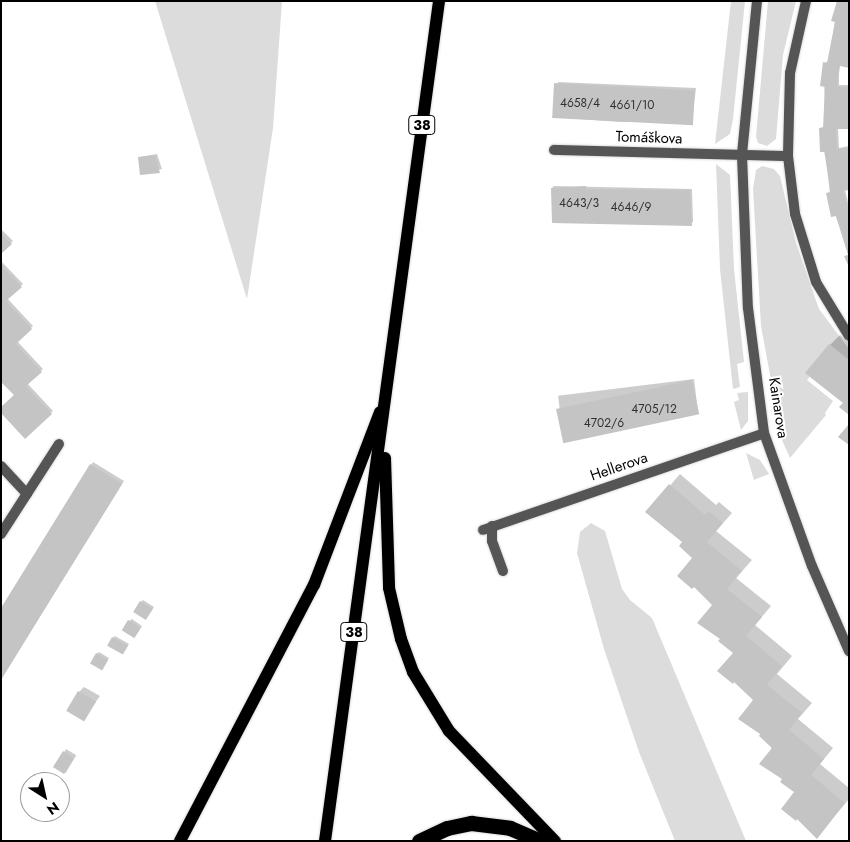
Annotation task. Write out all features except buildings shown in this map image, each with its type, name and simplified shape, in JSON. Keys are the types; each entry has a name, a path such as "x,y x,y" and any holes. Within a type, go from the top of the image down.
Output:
{"highway":[{"path":"419,841 447,828 471,823 510,828 541,841"}],"main road":[{"name":"38","path":"325,841 384,423 386,396 439,1"},
{"path":"180,841 314,585 386,396"},
{"path":"384,423 389,588 401,640 414,672 454,737 555,841"}],"street":[{"name":"Kainarova","path":"757,1 742,155 748,308 764,433 812,566 849,651"},
{"path":"806,1 790,73 788,156 795,214 816,282 849,336"},
{"name":"Tomáškova","path":"554,150 742,155"},
{"path":"742,155 788,156"},
{"name":"Hellerova","path":"503,572 488,528 764,433"},
{"path":"1,534 59,444"},
{"path":"1,466 27,494"}],"shaded area":[{"path":"155,1 282,1 273,128 247,299"},
{"path":"731,1 745,1 733,119 730,134 715,144"},
{"path":"768,1 796,1 783,55 776,139 767,146 758,143 756,137"},
{"path":"716,164 730,175 734,269 744,362 737,364 740,387 733,389 720,269"},
{"path":"762,166 774,169 780,176 796,243 819,309 849,349 849,365 831,350 807,380 833,401 825,413 826,415 790,458 782,440 761,326 753,189 756,170"},
{"path":"748,392 748,421 741,430 734,402 739,400 737,393"},
{"path":"746,453 760,460 769,474 754,480"},
{"path":"591,523 605,531 622,589 630,600 652,618 746,841 675,841 639,752 604,649 577,553 580,532"}]}
